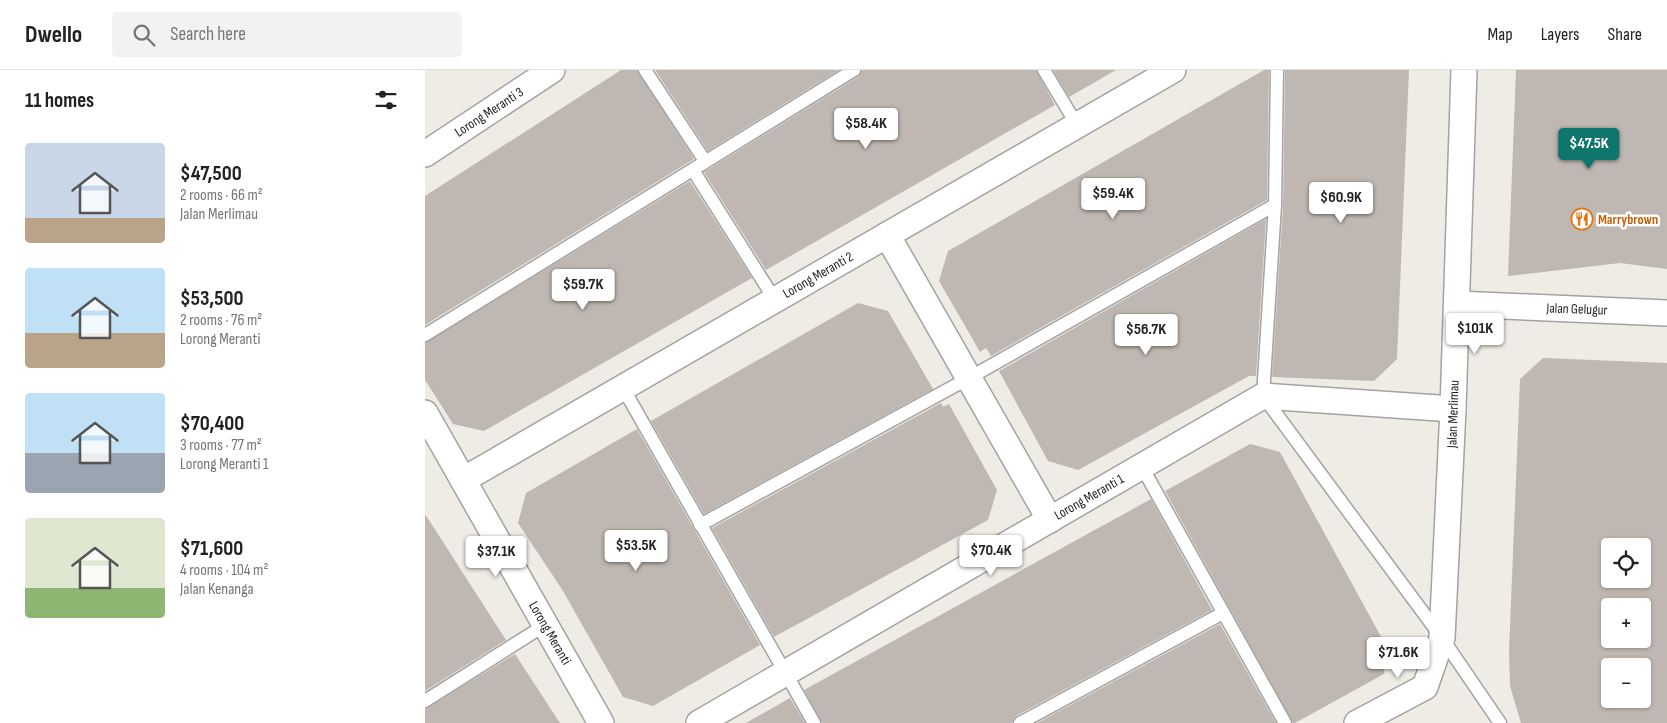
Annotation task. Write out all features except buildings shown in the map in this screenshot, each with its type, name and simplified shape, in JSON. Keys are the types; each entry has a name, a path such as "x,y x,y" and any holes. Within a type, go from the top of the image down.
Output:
{"street":[{"name":"Lorong Meranti 3","path":"425,154 552,70"},
{"name":"Lorong Meranti 2","path":"463,480 1173,70"},
{"name":"Jalan Merlimau","path":"1357,723 1425,687 1442,638 1453,409 1464,70"},
{"path":"887,235 1050,520"},
{"name":"Jalan Gelugur","path":"1457,304 1667,313"},
{"path":"1263,396 1453,409"},
{"name":"Lorong Meranti 1","path":"699,723 1263,396"},
{"name":"Lorong Meranti","path":"425,413 601,723"}],"lane":[{"path":"645,70 705,161"},
{"path":"425,335 854,70"},
{"path":"1044,70 1077,126"},
{"path":"1277,70 1275,205 1263,396 1442,638 1500,723"},
{"path":"693,170 775,300"},
{"path":"701,524 969,378 1275,205"},
{"path":"623,388 814,723"},
{"path":"1142,467 1285,723"},
{"path":"1020,723 1223,613"},
{"path":"425,701 545,625"}],"place":[{"name":"Marrybrown","path":"1582,219"}]}
